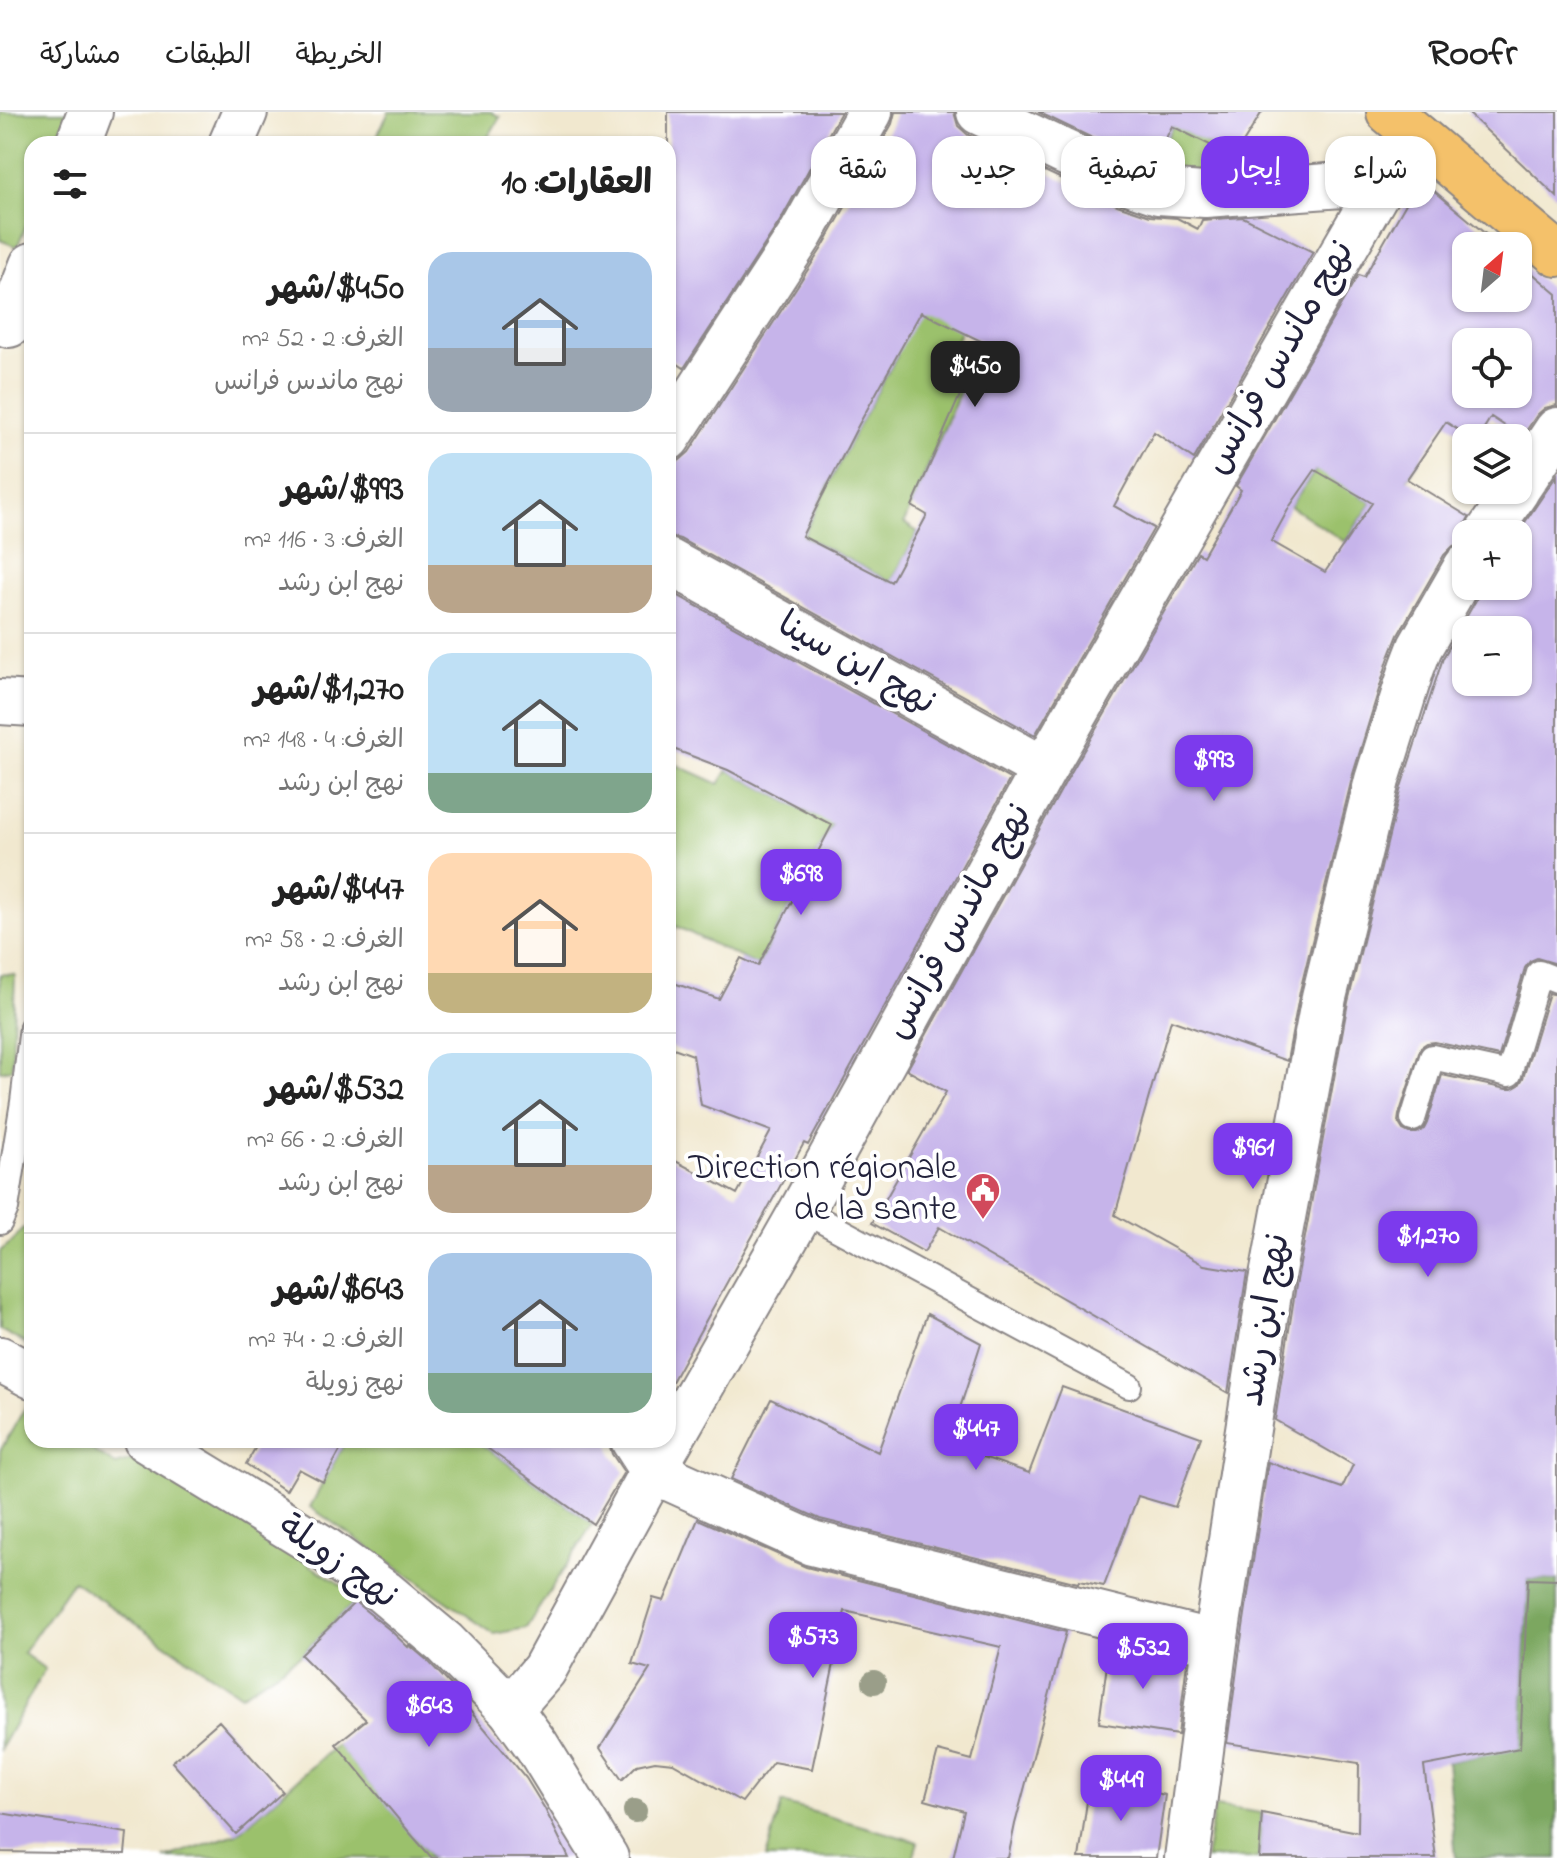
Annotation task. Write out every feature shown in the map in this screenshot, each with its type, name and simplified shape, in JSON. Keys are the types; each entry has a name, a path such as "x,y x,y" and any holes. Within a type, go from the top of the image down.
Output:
{"main road":[{"path":"1404,125 1557,254"}],"street":[{"path":"81,136 90,112"},
{"path":"234,136 245,112"},
{"path":"676,426 801,234 870,112"},
{"path":"979,112 1125,181 1158,192 1205,195 1325,186"},
{"name":"نهج ماندس فرانس","path":"676,1405 802,1210 1044,769 1368,208"},
{"path":"9,325 24,286"},
{"path":"1532,467 1557,430"},
{"name":"نهج ابن سينا","path":"676,565 1044,769"},
{"name":"نهج ابن رشد","path":"1187,1858 1215,1643 1270,1287 1324,997 1377,780 1412,668 1420,647 1452,591"},
{"path":"0,702 24,704"},
{"path":"0,1359 24,1372"},
{"name":"نهج زويلة","path":"159,1448 323,1548 384,1592 445,1643 510,1709 537,1746 606,1858"},
{"path":"643,1456 812,1543 1215,1643"},
{"name":"نهج ماندس فرانس","path":"510,1709 544,1670 643,1456"}],"lane":[{"path":"1413,1119 1432,1057 1509,1074 1539,973 1557,980"},
{"path":"0,1222 6,1208 24,1094"},
{"path":"802,1210 1129,1386"}],"green space":[{"path":"0,112 74,112 64,136 24,136 24,231 17,247 0,240"},
{"path":"389,112 491,112 500,117 489,136 377,136"},
{"path":"1173,125 1201,140 1201,173 1185,174 1185,136 1167,136"},
{"path":"982,283 948,359 968,372 904,523 918,532 891,582 803,536 897,356 897,319"},
{"path":"1410,339 1394,436 1421,458 1407,479 1381,463 1359,495 1372,503 1345,542 1290,506"},
{"path":"676,765 719,784 728,770 813,815 834,821 758,966 676,926"},
{"path":"0,974 15,975 12,1069 0,1071"},
{"path":"24,1228 24,1343 0,1330 0,1251"},
{"path":"24,1410 24,1448 89,1448 116,1465 137,1458 359,1598 301,1655 241,1695 73,1581 23,1653 45,1669 0,1749 0,1451"},
{"path":"342,1448 486,1448 593,1524 526,1628 494,1634 310,1507"},
{"path":"1528,1579 1557,1580 1557,1858 1456,1858 1447,1762 1520,1747"},
{"path":"337,1744 432,1858 164,1858 236,1834"},
{"path":"782,1803 918,1842 913,1858 766,1858"},
{"path":"1215,1806 1262,1813 1259,1858 1205,1858"}],"building":[{"path":"668,112 841,112 828,136 811,136 811,166 780,221 684,368 676,362 676,136 668,136"},
{"path":"895,112 954,112 958,126 970,136 932,136 932,208 1045,208 1045,171 1061,179 1061,208 1126,208 1150,216 1177,218 1198,229 1202,220 1243,217 1313,252 1194,459 1154,432 1114,506 1154,528 1035,735 676,538 676,461 689,452 822,248 845,208 916,208 916,136 885,136","holes":["921,312 983,342 912,506 927,515 891,582 802,536"]},
{"path":"1038,112 1262,112 1247,136 1201,136 1201,140 1172,126 1167,136 1088,136"},
{"path":"1467,112 1557,112 1557,197"},
{"path":"1436,192 1483,232 1452,232 1452,312 1532,312 1532,273 1557,294 1557,405 1545,408 1531,424 1502,424 1491,417 1487,424 1452,426 1446,422 1407,479 1469,517 1468,520 1452,520 1452,547 1444,555 1398,635 1388,660 1353,774 1300,991 1287,1061 1171,1020 1115,1215 1204,1265 1247,1272 1228,1393 939,1227 924,1252 872,1223 946,1092 907,1070 1066,781 1198,553 1203,556 1241,490 1236,486 1358,275 1364,277 1403,208 1436,208","holes":["1315,470 1372,503 1325,572 1271,541"]},
{"path":"1557,475 1557,964 1537,958 1525,968 1499,1056 1435,1042 1421,1047 1398,1122 1409,1133 1424,1129 1442,1075 1506,1089 1519,1085 1549,993 1557,995 1557,1580 1528,1579 1520,1748 1424,1766 1436,1858 1259,1858 1262,1813 1358,1832 1359,1763 1227,1743 1268,1462 1342,1488 1353,1465 1275,1420 1295,1291 1348,1002 1401,787 1443,658 1452,642 1452,696 1532,696 1532,616 1467,616 1476,600 1532,600 1532,520 1526,520"},
{"path":"676,594 1010,779 808,1145 804,1143 676,1375 676,1161 737,1194 771,1131 701,1105 693,1055 676,1049 676,984 719,999 741,958 758,966 832,825 728,770 676,750"},
{"path":"927,1314 981,1343 948,1445 1029,1473 1062,1387 1201,1437 1175,1507 1138,1496 1104,1586 1078,1583 820,1519 731,1479 771,1399 878,1452"},
{"path":"255,1448 342,1448 323,1482 299,1469 286,1491 246,1464"},
{"path":"487,1448 610,1448 624,1472 593,1524"},
{"path":"698,1519 806,1567 1066,1632 1008,1858 953,1858 964,1811 925,1800 938,1751 972,1760 1001,1647 845,1611 812,1769 773,1762 742,1802 673,1763 655,1761 637,1765 622,1780 600,1748 650,1669 632,1664 653,1598 664,1601"},
{"path":"355,1602 428,1661 463,1698 461,1700 526,1778 569,1858 432,1858 409,1832 336,1744 366,1720 301,1655"},
{"path":"1110,1643 1187,1662 1178,1735 1099,1723"},
{"path":"219,1721 283,1792 236,1834 172,1762"},
{"path":"1090,1780 1165,1795 1156,1858 1079,1858"},
{"path":"0,1813 127,1833 125,1854 0,1852"}],"place":[{"name":"Direction régionale de la sante","path":"983,1221"}]}
